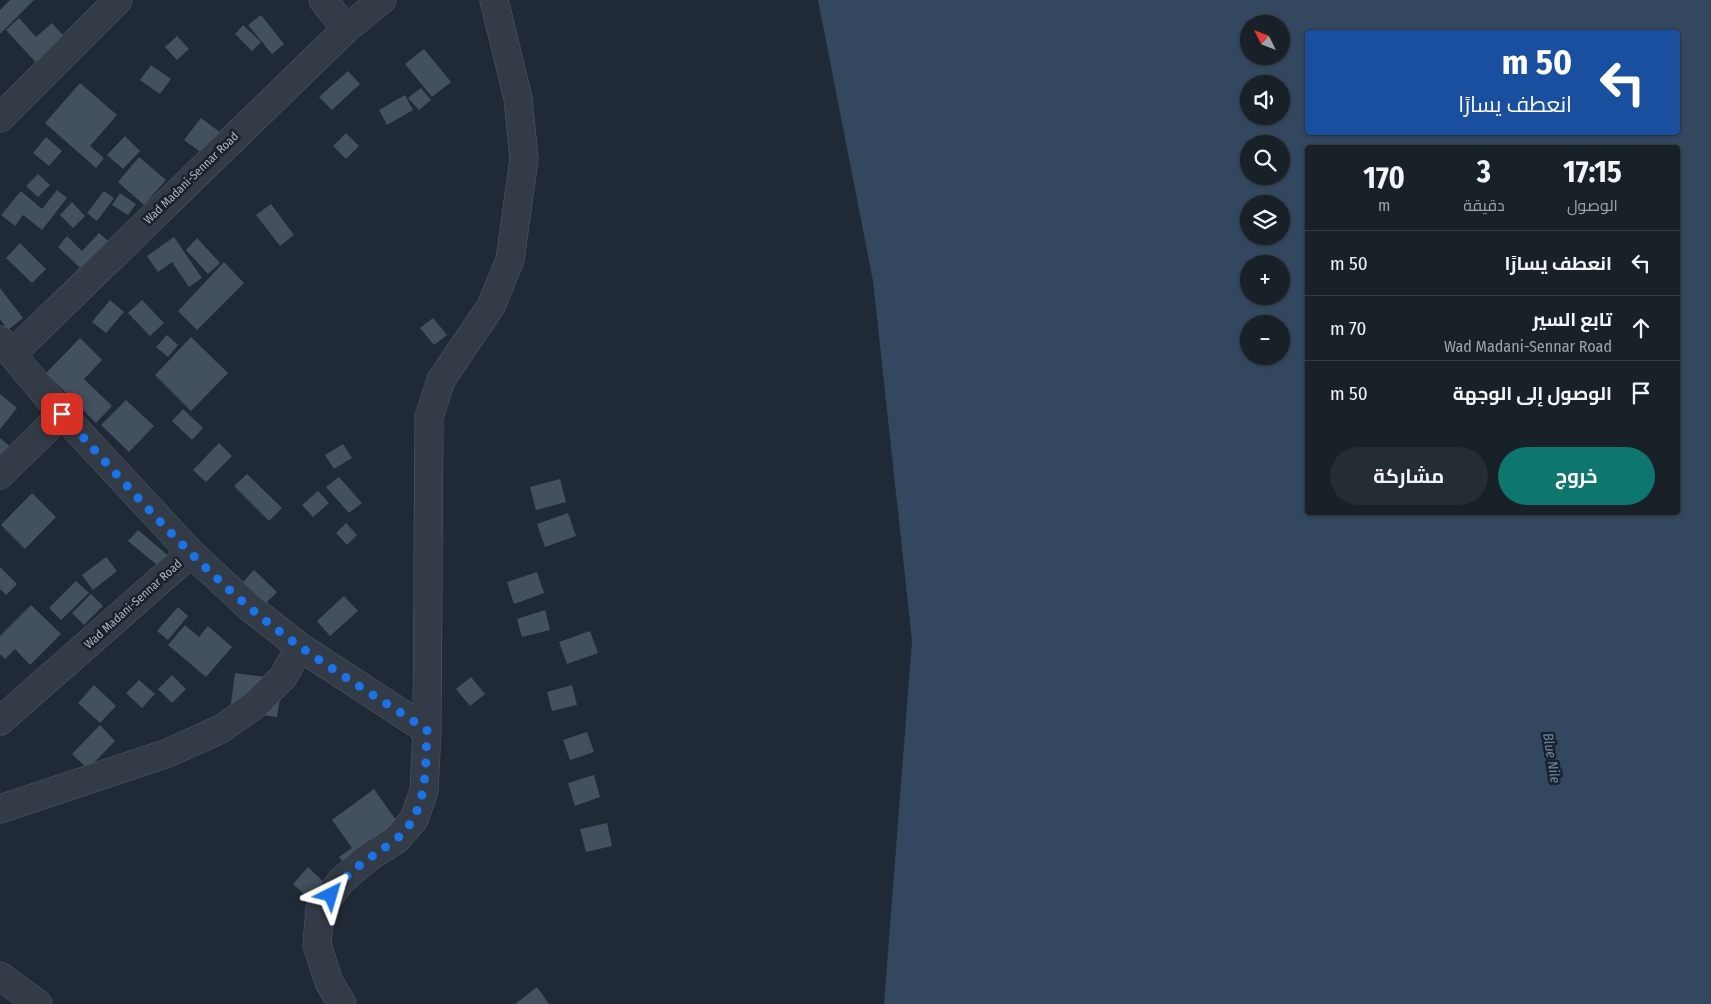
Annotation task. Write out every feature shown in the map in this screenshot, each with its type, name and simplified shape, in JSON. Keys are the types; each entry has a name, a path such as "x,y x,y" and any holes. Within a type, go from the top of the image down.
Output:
{"street":[{"path":"0,118 118,0"},
{"path":"323,0 346,29"},
{"name":"Wad Madani-Sennar Road","path":"0,721 191,553 62,414 6,347 346,29 382,0"},
{"path":"342,1004 329,982 317,945 320,909 341,881 369,857 396,840 414,818 424,791 427,730 429,417 441,380 491,306 510,260 524,159 518,98 494,0"},
{"path":"0,475 62,414"},
{"path":"191,553 249,607 300,647 427,730"},
{"path":"0,809 168,753 221,729 255,705 283,677 300,647"},
{"path":"0,976 38,1004"}],"water":[{"name":"Blue Nile","path":"818,0 1711,0 1711,1004 884,1004 912,641 873,281"}],"building":[{"path":"10,0 34,0 0,34 0,10"},
{"path":"261,15 284,44 272,54 248,25"},
{"path":"19,18 36,37 52,23 70,43 41,68 6,30"},
{"path":"243,25 261,42 252,51 235,34"},
{"path":"177,36 189,49 177,60 165,47"},
{"path":"424,49 451,82 432,97 405,64"},
{"path":"151,65 171,79 160,94 140,80"},
{"path":"348,71 360,84 332,110 319,97"},
{"path":"80,83 117,115 90,146 104,158 96,168 45,123"},
{"path":"421,88 431,100 419,110 408,98"},
{"path":"405,95 413,110 387,125 379,110"},
{"path":"201,118 229,139 213,161 184,140"},
{"path":"346,133 359,146 346,159 333,146"},
{"path":"125,136 140,151 123,169 107,155"},
{"path":"46,137 62,151 49,166 33,153"},
{"path":"139,157 166,180 144,205 118,182"},
{"path":"38,174 50,185 38,197 26,186"},
{"path":"57,190 67,198 42,230 23,215 15,226 1,215 21,191 42,209"},
{"path":"104,191 114,198 97,221 87,213"},
{"path":"120,193 136,204 128,215 112,205"},
{"path":"72,202 85,216 73,228 60,215"},
{"path":"271,204 294,235 280,246 256,215"},
{"path":"99,233 121,252 94,281 58,247 67,236 82,251"},
{"path":"174,237 202,278 189,287 172,262 158,272 147,256"},
{"path":"197,238 220,263 208,274 186,250"},
{"path":"20,243 46,269 32,283 6,258"},
{"path":"224,262 244,283 197,330 178,311"},
{"path":"0,288 23,318 8,330 0,319"},
{"path":"110,300 124,312 106,333 92,322"},
{"path":"142,300 164,323 150,336 128,313"},
{"path":"433,318 447,335 434,345 420,328"},
{"path":"167,335 178,345 168,357 156,347"},
{"path":"191,337 228,373 191,411 155,375"},
{"path":"80,338 102,360 84,379 112,406 96,423 46,373"},
{"path":"0,394 17,408 0,429"},
{"path":"126,400 154,426 129,452 101,425"},
{"path":"183,409 203,428 192,440 172,421"},
{"path":"0,438 20,455 0,460"},
{"path":"219,443 232,456 206,482 193,470"},
{"path":"343,444 352,458 334,469 325,455"},
{"path":"247,474 282,508 269,521 234,486"},
{"path":"339,477 362,503 349,513 326,487"},
{"path":"560,479 566,502 536,510 530,487"},
{"path":"318,491 329,503 313,517 302,505"},
{"path":"32,493 56,517 25,549 1,525"},
{"path":"568,513 576,536 545,547 537,524"},
{"path":"346,523 357,535 347,545 336,533"},
{"path":"138,530 178,564 169,575 128,541"},
{"path":"106,557 117,571 93,590 82,575"},
{"path":"0,567 17,584 6,595 0,589"},
{"path":"254,570 277,592 264,605 242,583"},
{"path":"537,572 544,593 514,604 507,582"},
{"path":"76,581 89,593 61,620 49,608"},
{"path":"91,594 103,606 84,625 72,613"},
{"path":"344,596 358,611 330,636 317,621"},
{"path":"31,605 61,634 30,665 15,649 5,659 0,654 0,636"},
{"path":"178,607 188,616 168,640 157,631"},
{"path":"545,610 550,630 522,637 517,619"},
{"path":"185,625 199,637 208,626 232,647 206,677 168,645"},
{"path":"590,631 598,653 567,664 559,642"},
{"path":"235,673 283,679 277,717 230,711"},
{"path":"172,675 186,689 172,703 158,689"},
{"path":"471,677 485,694 470,706 456,689"},
{"path":"139,680 155,694 142,708 126,693"},
{"path":"94,685 116,706 100,723 78,703"},
{"path":"572,685 577,705 552,711 547,692"},
{"path":"100,725 115,741 88,769 72,754"},
{"path":"587,732 594,752 570,760 563,740"},
{"path":"594,775 600,797 575,806 568,783"},
{"path":"374,789 406,834 351,874 339,857 352,848 332,820"},
{"path":"607,823 612,846 586,852 580,829"},
{"path":"308,867 327,885 312,901 293,884"},
{"path":"537,987 549,1004 515,1004"}],"route":[{"path":"62,414 191,553 249,607 300,647 427,730 424,791 414,818 396,840 369,857 341,881 331,895"}]}
